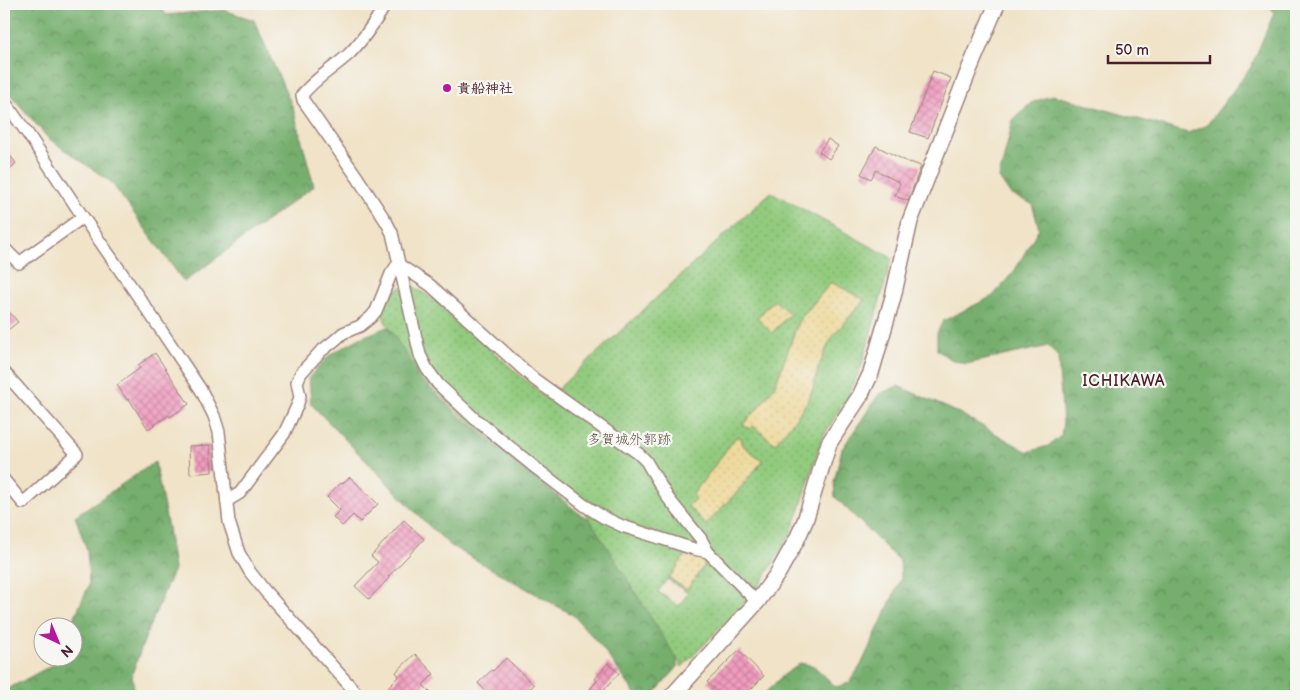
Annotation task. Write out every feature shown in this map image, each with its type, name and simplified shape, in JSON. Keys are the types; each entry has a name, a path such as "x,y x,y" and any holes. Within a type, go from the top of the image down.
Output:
{"street":[{"path":"386,4 360,43 302,94 303,100 387,223 394,240 420,355 427,369 438,384 474,418 584,505 622,526 694,550 708,552"},
{"path":"672,696 757,602 778,573 797,539 805,521 830,443 860,396 871,373 893,297 910,221 997,4"},
{"path":"4,101 201,390 210,407 219,432 229,522 239,553 250,572 359,696"},
{"path":"4,248 18,263 83,218"},
{"path":"227,501 240,493 284,434 300,397 297,382 302,373 320,352 343,333 360,326 372,317 391,274 398,264"},
{"path":"398,264 430,285 534,379 639,454 646,461 668,498 701,539 708,552 757,602"},
{"path":"4,372 77,454 23,503 4,480"}],"green space":[{"path":"4,4 157,4 167,15 224,10 254,20 293,108 314,186 184,282 111,182 48,138 4,87"},
{"path":"1269,4 1296,4 1296,650 1291,696 762,696 780,678 800,663 814,666 836,687 849,683 861,665 901,579 900,562 835,497 834,482 842,449 879,394 898,386 959,413 1028,452 1048,446 1061,436 1063,423 1058,357 1049,346 966,364 950,359 937,350 937,333 943,321 993,296 1015,270 1039,228 1032,204 1010,194 999,178 1013,120 1031,103 1053,95 1188,133 1207,125 1251,67 1274,13"},
{"name":"多賀城外郭跡","path":"771,192 892,258 862,364 850,393 822,438 790,535 755,593 682,667 585,512 470,423 418,373 386,323 381,311 391,294 408,283 434,300 547,399","holes":["831,282 865,300 833,336 818,369 814,386 807,402 775,444 753,426 749,429 743,425 774,387 798,322","774,300 790,314 772,333 757,318","737,436 742,439 741,444 762,460 738,491 706,525 688,506 695,498 693,494","686,554 708,560 687,590 669,578","667,579 688,593 679,606 658,592"]},
{"path":"387,327 403,342 418,376 462,418 580,514 616,534 628,544 663,600 677,655 677,668 652,696 636,695 601,646 573,615 451,546 427,524 311,404 309,377 331,354 360,338"},
{"path":"155,462 174,569 132,674 135,696 4,696 4,691 47,668 82,668 82,618 74,618 89,585 87,550 75,516"}],"sand":[{"path":"831,282 865,299 833,336 818,369 814,386 807,402 775,444 753,426 749,429 743,425 774,387 798,322"},
{"path":"775,299 790,314 772,333 757,318"},
{"path":"736,436 743,439 762,462 706,525 688,506 694,500 693,494"},
{"path":"686,553 708,560 687,590 669,578"}],"building":[{"path":"933,71 951,78 928,138 910,132"},
{"path":"828,139 838,146 829,159 819,152"},
{"path":"876,146 910,163 921,166 908,201 895,196 900,183 876,170 871,179 861,174"},
{"path":"4,148 16,163 4,175"},
{"path":"4,306 18,322 4,333"},
{"path":"155,353 189,404 148,429 129,399 127,400 117,385 140,368 138,365"},
{"path":"210,445 212,472 190,474 189,446"},
{"path":"350,477 378,504 360,522 353,515 342,526 333,517 340,510 327,497 340,483 342,484"},
{"path":"404,520 424,539 369,599 355,586 378,562 371,556"},
{"path":"739,650 764,676 744,696 722,696 707,682"},
{"path":"415,654 434,674 423,685 434,696 379,696 399,676 396,672"},
{"path":"506,658 534,685 527,691 531,696 490,696 478,683"},
{"path":"608,663 619,673 599,696 584,696 597,681 595,679"}],"place":[{"name":"貴船神社","path":"447,88"}],"district":[{"name":"ICHIKAWA","path":"1124,380"}]}
